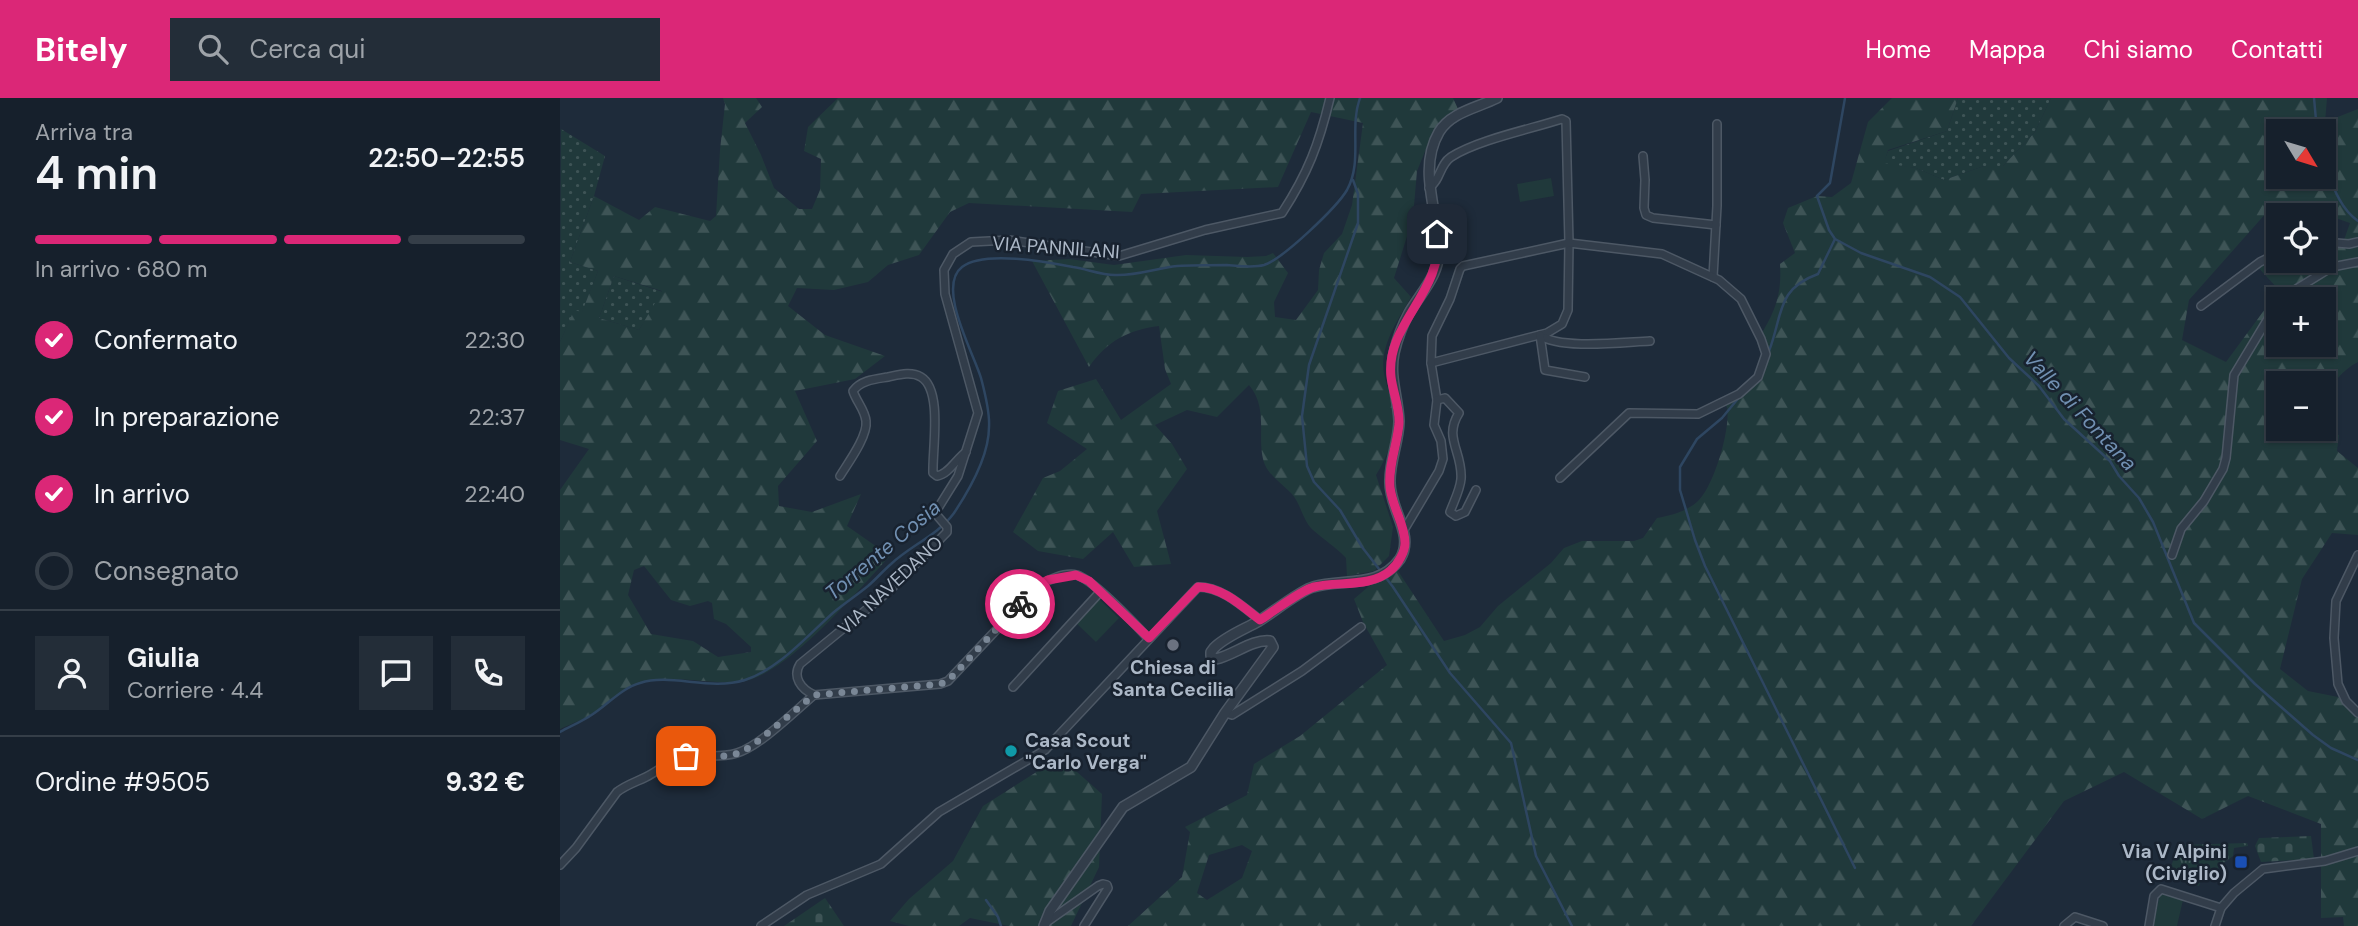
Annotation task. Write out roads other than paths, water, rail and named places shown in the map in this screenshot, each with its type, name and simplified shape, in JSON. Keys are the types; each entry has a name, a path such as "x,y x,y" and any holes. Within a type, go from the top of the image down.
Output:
{"street":[{"name":"VIA PANNILANI","path":"978,414 945,294 944,270 953,254 971,242 1009,240 1119,256 1205,230 1282,213 1301,183 1320,138 1330,98"},
{"path":"1044,925 1050,912 1124,807 1156,786 1188,770 1273,647 1270,641 1261,641 1220,658 1211,656 1210,652 1217,644 1312,587 1361,582 1390,571 1401,557 1406,546 1404,530 1392,505 1390,484 1391,458 1399,424 1391,376 1394,352 1408,314 1428,288 1439,249 1429,188 1433,151 1438,133 1448,121 1497,98"},
{"path":"1429,188 1435,184 1443,165 1450,158 1470,148 1562,119 1566,121 1568,310 1562,324 1548,334 1431,363"},
{"path":"1713,277 1717,124"},
{"path":"1643,156 1646,215 1716,225"},
{"path":"2336,243 2358,242"},
{"path":"1404,530 1439,471 1443,459 1441,441 1434,425 1437,400 1431,363 1432,336 1463,266 1569,243 1662,254 1713,277 1741,299 1762,339 1766,354 1758,377 1739,394 1698,414 1629,413 1560,478"},
{"path":"2201,306 2266,259"},
{"path":"2301,287 2332,267 2358,262"},
{"path":"2172,555 2181,529 2204,501 2223,469 2228,445 2234,374 2266,322"},
{"path":"1540,335 1564,344 1650,341"},
{"path":"1540,335 1545,370 1542,379"},
{"path":"1545,370 1585,377"},
{"path":"840,476 866,429 864,414 853,391 855,387 866,381 901,374 920,376 934,401 936,423 933,473 937,476 943,475 967,452"},
{"path":"1437,400 1445,398 1459,413 1451,425 1452,438 1460,461 1461,478 1450,512 1456,516 1465,512 1476,490"},
{"name":"VIA NAVEDANO","path":"814,695 800,684 796,670 805,659 889,591 947,532 947,527 935,513 958,476 978,414"},
{"path":"2358,555 2336,601 2334,638 2338,684 2346,701 2358,713"},
{"path":"560,865 576,848 617,792 626,785 686,756 724,756 740,753 814,695 940,684 948,681 1036,587 1048,580 1076,575 1089,581 1149,638"},
{"path":"761,926 807,895 881,864 939,812 1045,750 1198,587 1211,589 1233,599 1260,620"},
{"path":"1013,687 1100,592"},
{"path":"1225,713 1232,715 1290,678 1361,627"},
{"path":"2215,926 2221,908 2234,893 2263,869 2325,861 2358,851"},
{"path":"1044,925 1098,886 1107,885 1102,899 1084,926"},
{"path":"2149,926 2154,896 2161,889 2221,908"},
{"path":"2064,926 2075,917 2103,926"}],"waterway":[{"name":"Torrente Cosia","path":"560,732 589,717 633,685 652,680 731,683 757,675 781,660 834,612 932,534 954,513 978,472 986,449 989,427 981,378 955,305 955,277 962,267 972,262 1000,258 1032,260 1104,274 1123,275 1177,266 1264,265 1284,253 1309,232 1347,190 1354,168 1360,98"},
{"name":"Valle di Fontana","path":"1845,98 1830,183 1817,196 1835,239 1861,253 1930,277 1960,297 2009,358 2039,386 2064,419 2110,461 2119,476 2139,498 2153,522 2194,623 2255,684 2313,735 2331,748 2358,760"},
{"path":"2314,98 2316,119"},
{"path":"1353,180 1358,194 1358,223 1309,365 1302,416 1307,466 1314,482 1340,510 1362,547 1393,587 1450,673 1511,743 1536,856 1572,926"},
{"path":"2334,189 2351,216 2358,221"},
{"path":"1769,351 1788,295 1804,280 1818,274 1835,239"},
{"path":"1741,395 1722,418 1697,439 1680,467 1680,490 1705,566 1855,868"},
{"path":"986,900 1001,926"}],"place":[{"name":"Chiesa di Santa Cecilia","path":"1173,645"},
{"name":"Casa Scout \"Carlo Verga\"","path":"1011,751"},
{"name":"Via V Alpini (Civiglio)","path":"2241,862"}]}
